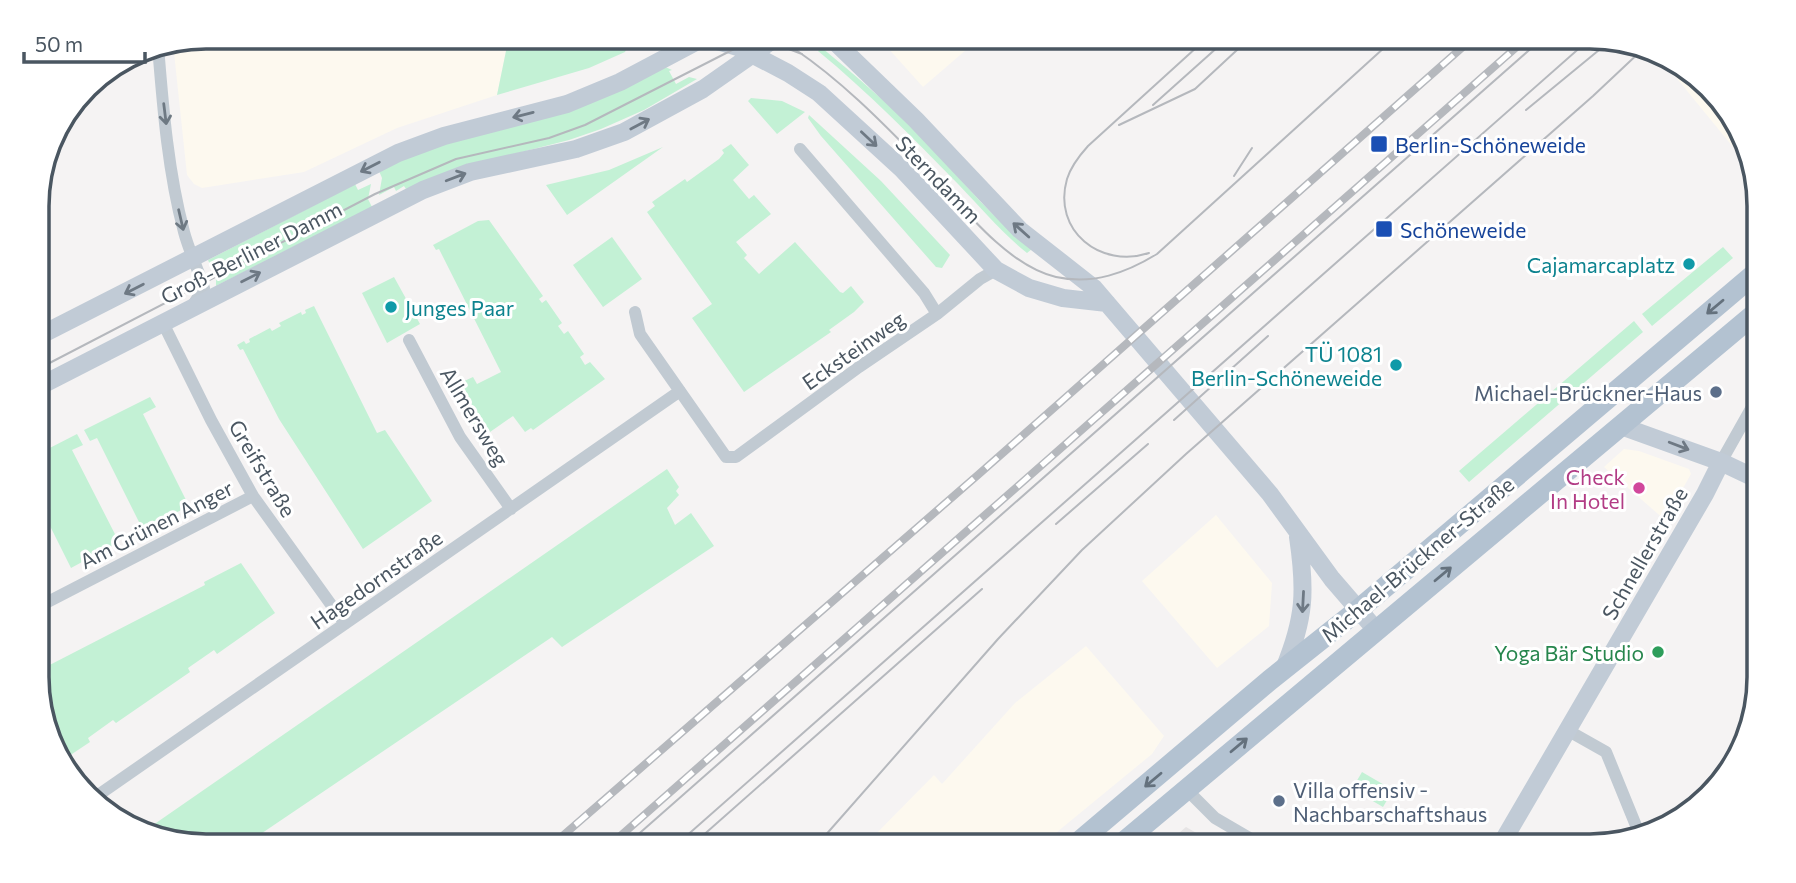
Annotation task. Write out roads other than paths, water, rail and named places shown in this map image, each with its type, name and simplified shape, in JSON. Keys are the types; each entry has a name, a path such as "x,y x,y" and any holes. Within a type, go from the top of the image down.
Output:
{"main road":[{"name":"Sterndamm","path":"480,126 567,104 620,82 682,49"},
{"name":"Sterndamm","path":"742,49 819,93 902,169 984,278 1063,298 1107,303"},
{"path":"752,54 759,49"},
{"name":"Sterndamm","path":"842,49 916,120 1020,230 1085,280 1107,303 1270,494 1297,534 1376,630"},
{"name":"Groß-Berliner Damm","path":"49,381 423,190 470,172 576,149 624,132 703,89 752,54"},
{"name":"Groß-Berliner Damm","path":"49,331 398,153 444,135 480,126"},
{"name":"Michael-Brückner-Straße","path":"1088,834 1747,280"},
{"name":"Michael-Brückner-Straße","path":"1133,834 1747,320"},
{"path":"1621,426 1721,462 1747,475"},
{"name":"Schnellerstraße","path":"1507,834 1721,462"},
{"path":"1284,669 1294,645 1303,605 1302,565 1297,534"}],"street":[{"path":"159,56 173,181 184,231 204,288 191,308"},
{"path":"800,149 924,293 937,314"},
{"name":"Ecksteinweg","path":"680,391 726,457 736,457 984,278"},
{"path":"635,312 640,334 680,391"},
{"name":"Greifstraße","path":"163,323 211,420 253,496 345,624"},
{"name":"Allmersweg","path":"410,340 460,437 511,509"},
{"name":"Hagedornstraße","path":"100,793 680,391"},
{"name":"Schnellerstraße","path":"1721,462 1747,416"},
{"name":"Am Grünen Anger","path":"49,601 253,496"},
{"path":"1567,730 1606,752 1637,827"},
{"path":"1186,789 1215,818 1242,834"}],"tram line":[{"path":"49,363 375,194 456,159 549,138 585,125 734,49"},
{"path":"789,49 802,54"},
{"path":"1149,253 1131,257 1114,256 1084,242 1067,215 1064,198 1067,179 1088,146 1195,49"},
{"path":"1153,105 1216,49"},
{"path":"1119,125 1195,89 1238,49"},
{"path":"796,50 844,87 873,114 998,244 1036,270 1056,277 1083,279 1121,272 1157,254 1383,49"},
{"path":"639,834 1530,49"},
{"path":"689,834 1578,49"},
{"path":"1526,110 1600,49"},
{"path":"827,834 998,639 1082,550 1186,454 1636,56"},
{"path":"1234,176 1252,148"},
{"path":"1174,420 1268,336"},
{"path":"1056,524 1148,444"},
{"path":"705,834 982,589"}],"railway":[{"path":"565,834 979,474 1460,49"},
{"path":"623,834 1514,49"}],"place":[{"name":"Berlin-Schöneweide","path":"1379,144"},
{"name":"Schöneweide","path":"1384,229"},
{"name":"Cajamarcaplatz","path":"1689,264"},
{"name":"Junges Paar","path":"391,307"},
{"name":"TÜ 1081 Berlin-Schöneweide","path":"1396,365"},
{"name":"Michael-Brückner-Haus","path":"1716,392"},
{"name":"Check In Hotel","path":"1639,488"},
{"name":"Yoga Bär Studio","path":"1658,652"},
{"name":"Villa offensiv - Nachbarschaftshaus","path":"1279,801"}]}
